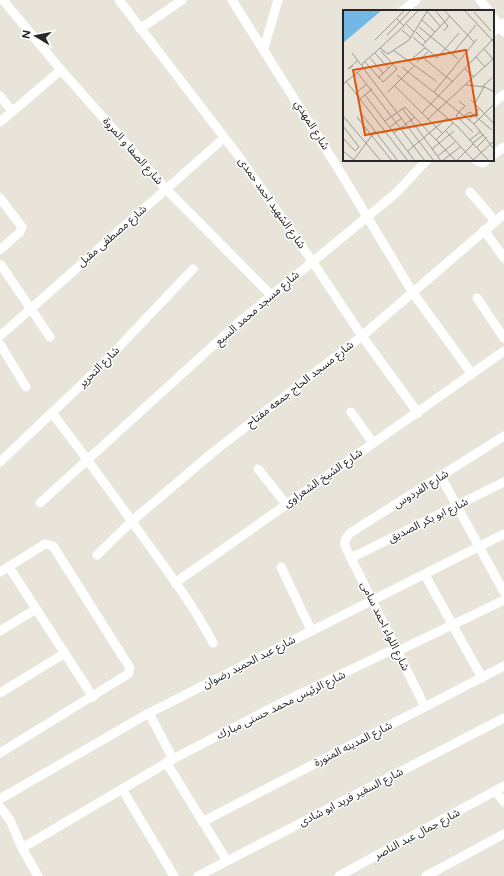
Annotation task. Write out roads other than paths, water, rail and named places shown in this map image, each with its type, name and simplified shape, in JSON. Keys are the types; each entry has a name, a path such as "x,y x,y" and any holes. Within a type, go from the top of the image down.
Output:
{"street":[{"name":"شارع الصفا و المروة","path":"3,0 61,70 166,189 272,295"},
{"name":"شارع الشهيد احمد حمدى","path":"118,0 224,138 312,261 362,336 418,412"},
{"path":"140,29 182,0"},
{"name":"شارع المهدي","path":"232,0 264,48 413,293"},
{"path":"264,48 278,0"},
{"path":"480,0 488,10"},
{"path":"403,10 410,1"},
{"path":"494,19 500,28"},
{"path":"0,122 61,70"},
{"path":"0,96 12,111"},
{"name":"شارع مصطفى مقبل","path":"0,336 224,138"},
{"path":"494,154 504,147"},
{"name":"شارع مسجد محمد السبع","path":"40,503 238,323 366,216 395,194 426,161"},
{"path":"470,192 495,221"},
{"path":"0,198 22,227 20,232 0,250"},
{"name":"شارع مسجد الحاج جمعه مفتاح","path":"97,555 132,521 218,448 362,336 504,214"},
{"path":"484,230 504,258"},
{"path":"1,265 50,337"},
{"name":"شارع التحرير","path":"0,462 98,368 194,269"},
{"path":"413,293 472,374"},
{"path":"477,298 504,338"},
{"path":"0,344 26,387"},
{"name":"شارع الشيخ الشعراوى","path":"175,582 504,351"},
{"path":"351,412 373,444"},
{"path":"52,413 89,460 175,582 202,622 213,644"},
{"name":"شارع الفردوس","path":"345,546 346,540 350,533 504,436"},
{"path":"258,469 286,504"},
{"path":"441,476 504,592"},
{"name":"شارع ابو بكر الصديق","path":"352,558 504,482"},
{"name":"شارع عبد الحميد رضوان","path":"0,799 149,713 504,534"},
{"path":"0,572 45,544 56,548 130,668 128,674 93,697 0,753"},
{"name":"شارع اللواء احمد سامى","path":"345,546 425,707"},
{"path":"9,567 93,697"},
{"path":"281,567 311,630"},
{"path":"425,575 482,678"},
{"name":"شارع الرئيس محمد حسنى مبارك","path":"22,848 169,760 281,703 504,600"},
{"path":"0,631 36,609"},
{"path":"0,692 65,653"},
{"name":"شارع المدينه المنورة","path":"202,822 504,666"},
{"path":"149,713 169,760 202,822 227,861"},
{"name":"شارع السفير فريد ابو شادى","path":"198,876 504,718"},
{"path":"504,786 495,792 504,802"},
{"path":"122,789 174,876"},
{"name":"شارع جمال عبد الناصر","path":"339,876 495,792"},
{"path":"0,807 10,820 22,848 38,876"},
{"path":"426,876 504,834"}]}
